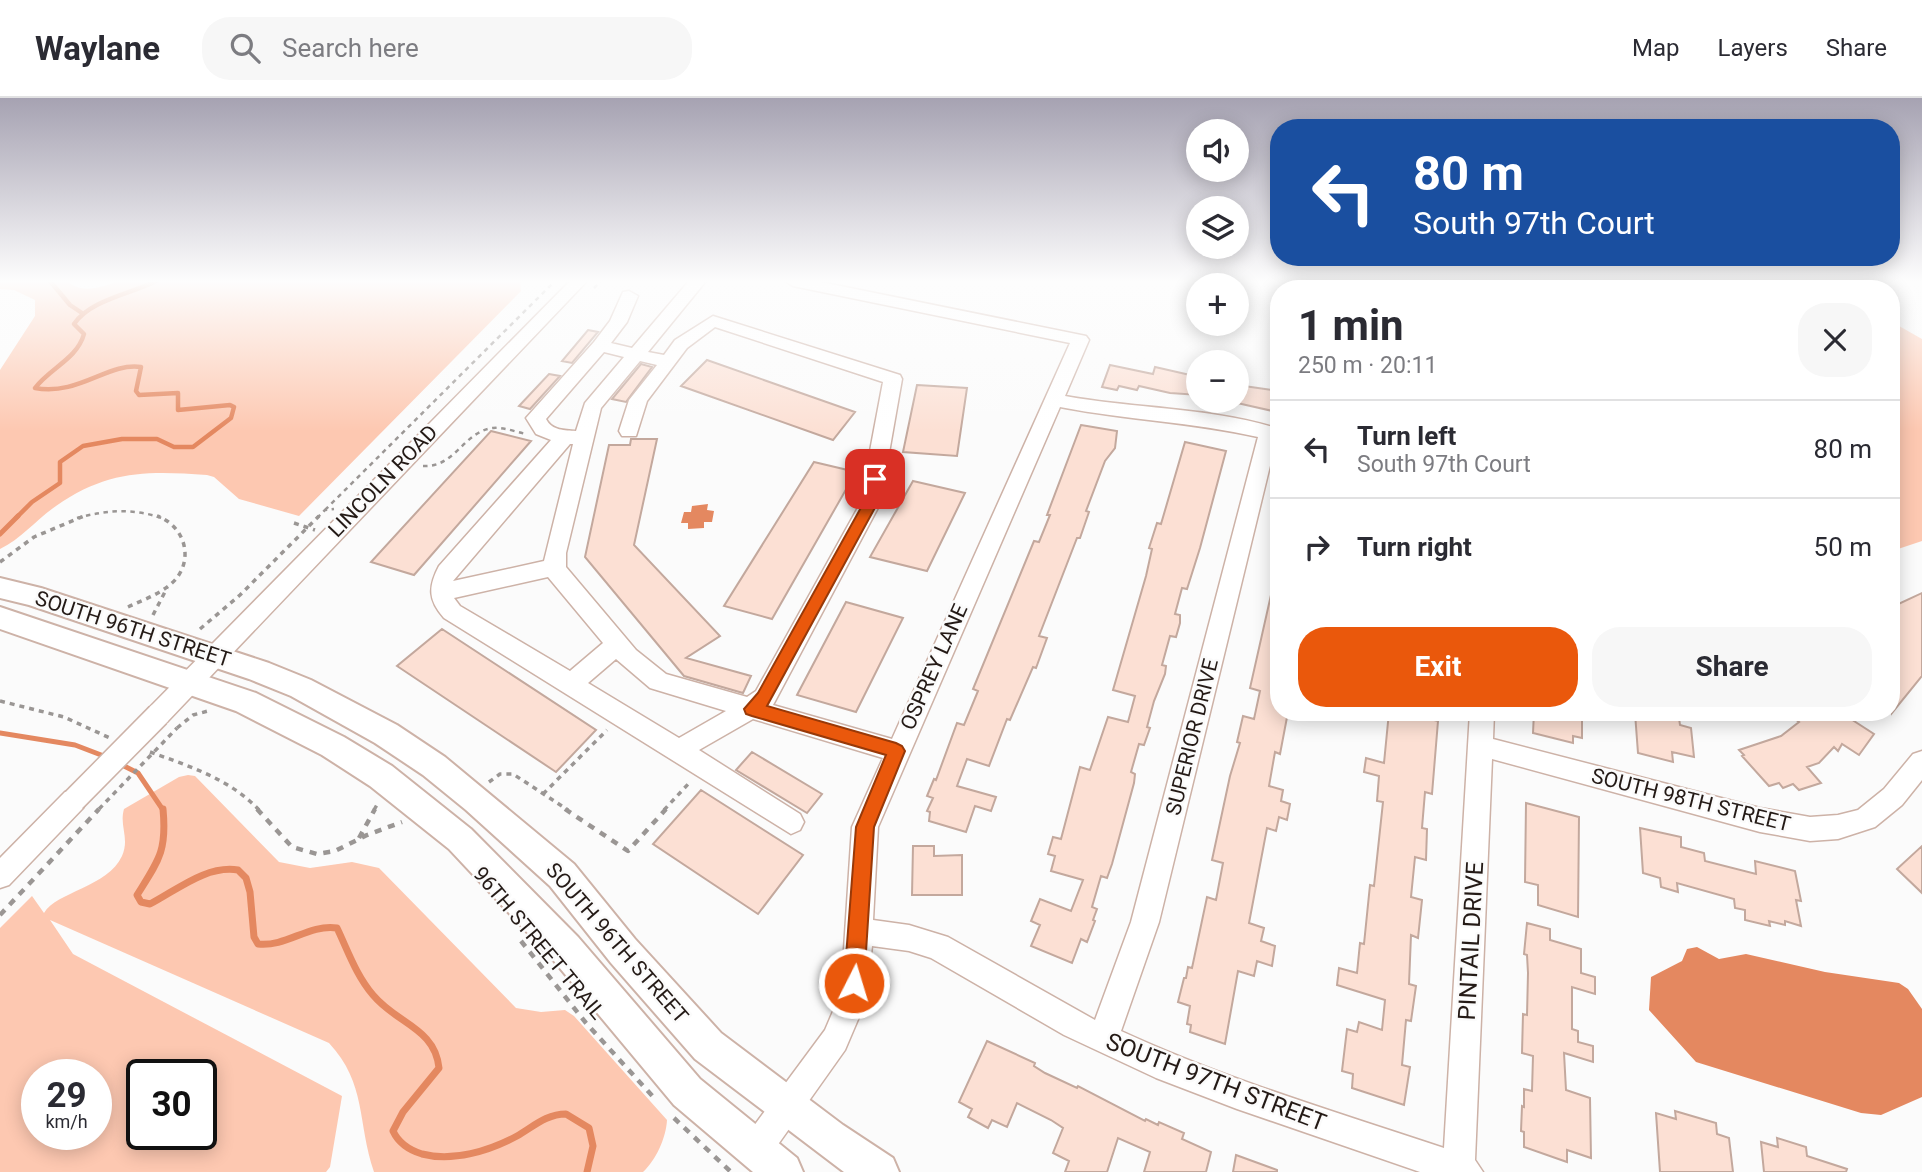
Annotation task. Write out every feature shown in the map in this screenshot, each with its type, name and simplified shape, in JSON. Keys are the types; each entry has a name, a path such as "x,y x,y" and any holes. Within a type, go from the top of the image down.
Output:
{"main road":[{"name":"SOUTH 96TH STREET","path":"0,588 207,643 387,734 463,788 562,876 623,951 708,1046 787,1107 879,1172"},
{"name":"SOUTH 96TH STREET","path":"1,619 191,699 246,702 284,719 382,776 460,839 566,949 687,1092 783,1172"}],"street":[{"name":"LINCOLN ROAD","path":"0,876 74,800 191,699 207,643 359,504 530,331"},
{"path":"655,331 592,407 575,437 447,572 441,583 444,603 452,612 791,822"},
{"path":"629,431 638,400 681,344 699,331"},
{"path":"680,751 701,734 752,709 764,698 870,504 893,379 744,331"},
{"name":"OSPREY LANE","path":"756,1149 835,1040 851,1003 865,827 896,751 1080,340 1037,331"},
{"path":"575,437 546,432 538,427 536,418 600,346 669,362"},
{"path":"1054,400 1111,411 1211,420 1270,432"},
{"path":"575,437 555,566 559,576 643,672 658,681 896,751"},
{"name":"SUPERIOR DRIVE","path":"1103,1039 1145,922 1270,448"},
{"path":"441,592 555,566"},
{"path":"571,684 617,644"},
{"name":"PINTAIL DRIVE","path":"1463,1171 1481,721"},
{"name":"SOUTH 98TH STREET","path":"1480,746 1770,823 1810,829 1838,827 1866,819 1893,797 1922,762"},
{"name":"SOUTH 97TH STREET","path":"858,931 909,939 938,947 1030,1001 1156,1063 1226,1090 1463,1171"}],"lane":[{"path":"600,346 611,331"}],"path":[{"path":"207,643 240,595 505,331"},
{"path":"423,467 438,466 488,429 499,428 527,435"},
{"path":"326,510 359,504"},
{"path":"0,562 30,538 79,517 121,510 158,516 174,524 182,534 185,549 179,576 169,586 153,615"},
{"path":"128,607 169,586"},
{"path":"0,915 99,809 168,721 191,699"},
{"path":"0,701 64,717 118,741"},
{"path":"543,794 608,729"},
{"path":"143,749 192,767 239,792 258,808 279,836 306,853 333,853 359,838 402,822 412,830"},
{"path":"489,782 507,772 628,851 695,777"},
{"path":"359,838 378,803"},
{"name":"96TH STREET TRAIL","path":"520,940 586,1023 663,1107"},
{"path":"672,1116 731,1172"}],"shaded area":[{"path":"25,331 481,331 299,516 239,499 214,477 207,475 165,473 128,476 93,485 75,494 0,549 0,370"},
{"path":"1900,331 1908,331 1922,339 1922,541 1900,548"},
{"path":"708,504 707,510 714,511 712,522 704,522 704,528 688,529 688,523 681,523 684,512 691,512 692,506"},
{"path":"195,776 279,862 310,868 352,862 379,868 516,1008 541,1012 565,1010 574,1016 667,1120 662,1141 648,1167 643,1172 374,1172 350,1073 329,1043 50,920 73,954 342,1096 330,1167 326,1172 0,1172 0,928 32,896 44,913 59,900 106,875 124,850 124,809 179,777"},
{"path":"1697,947 1719,959 1746,954 1825,972 1899,983 1908,989 1922,1009 1922,1097 1881,1115 1861,1113 1696,1062 1649,1010 1651,977 1682,961 1687,949"}],"building":[{"path":"587,331 598,332 572,363 562,361"},
{"path":"707,360 855,412 833,440 681,386"},
{"path":"641,364 652,367 626,402 612,399"},
{"path":"1110,365 1153,374 1155,367 1186,374 1186,394 1139,386 1137,390 1119,386 1117,390 1102,387"},
{"path":"549,374 560,376 530,409 519,406"},
{"path":"917,385 967,388 957,456 903,452"},
{"path":"1249,387 1270,390 1270,410 1249,406"},
{"path":"1081,425 1117,431 1115,448 1105,461 1086,511 1089,512 1080,538 1077,538 1039,636 1047,638 1036,668 1033,667 1010,720 1007,719 989,766 967,759 957,786 996,797 991,811 975,806 966,832 929,821 930,812 927,811 933,798 927,796 934,779 936,780 957,723 964,725 978,691 973,689 1034,541 1039,542"},
{"path":"491,431 531,441 414,575 371,562"},
{"path":"631,439 657,439 634,545 720,636 686,658 751,676 743,693 684,676 585,557 609,445 630,445"},
{"path":"1185,442 1226,451 1187,589 1182,588 1175,614 1180,615 1180,623 1176,637 1170,636 1162,665 1166,666 1165,674 1154,701 1147,727 1150,728 1144,745 1139,744 1131,772 1135,774 1134,783 1112,864 1107,878 1101,876 1092,907 1097,909 1093,920 1095,921 1087,942 1081,939 1072,963 1031,946 1040,925 1031,921 1040,899 1071,911 1083,880 1051,871 1055,856 1048,854 1053,837 1061,839 1080,767 1090,770 1108,717 1128,722 1135,696 1113,690 1146,576 1152,549 1149,548 1157,523 1161,524"},
{"path":"814,462 856,472 772,619 724,606"},
{"path":"913,481 965,493 927,571 870,557"},
{"path":"1922,593 1922,676 1900,703 1900,603"},
{"path":"1270,599 1270,721 1286,721 1280,754 1275,752 1269,786 1283,790 1281,801 1290,804 1287,820 1279,817 1276,831 1267,828 1249,923 1264,928 1261,941 1275,946 1272,966 1257,961 1254,976 1238,971 1225,1044 1190,1032 1191,1025 1187,1024 1190,1006 1178,1002 1188,967 1192,968 1207,897 1216,900 1223,863 1212,860 1240,743 1237,742 1243,716 1254,719 1260,691 1250,688"},
{"path":"846,602 903,618 856,712 797,695"},
{"path":"442,629 596,730 556,772 397,666"},
{"path":"1388,721 1438,721 1432,794 1425,792 1422,828 1427,829 1426,860 1415,857 1411,897 1422,900 1418,938 1411,935 1409,984 1416,986 1411,1021 1406,1020 1402,1065 1410,1067 1404,1105 1352,1088 1353,1074 1342,1071 1347,1029 1357,1032 1359,1022 1382,1030 1385,1000 1337,985 1339,968 1357,973 1360,943 1364,944 1370,885 1374,886 1383,802 1377,801 1379,776 1364,772 1366,758 1384,763"},
{"path":"1534,721 1582,721 1582,738 1573,736 1573,743 1533,733"},
{"path":"1636,721 1679,721 1680,725 1691,728 1694,757 1672,752 1673,762 1638,753"},
{"path":"1854,721 1874,734 1859,755 1842,744 1838,751 1834,747 1819,763 1807,767 1821,783 1799,790 1793,784 1783,788 1779,783 1769,786 1739,750 1781,736 1799,722"},
{"path":"752,752 822,794 807,813 736,770"},
{"path":"701,790 803,855 758,914 653,844"},
{"path":"1526,803 1579,817 1578,917 1538,905 1538,885 1525,882"},
{"path":"1640,828 1681,837 1681,847 1704,853 1705,861 1756,874 1755,861 1795,871 1801,901 1796,900 1801,926 1785,921 1785,925 1769,921 1770,926 1745,920 1745,910 1735,908 1734,899 1677,883 1678,892 1661,887 1660,878 1643,873"},
{"path":"913,846 934,846 934,856 962,855 962,895 912,895"},
{"path":"1922,846 1922,893 1897,869"},
{"path":"1527,923 1550,929 1550,940 1581,949 1581,973 1595,977 1595,994 1572,987 1572,1029 1578,1031 1578,1042 1593,1046 1593,1062 1564,1053 1566,1090 1590,1098 1591,1158 1567,1150 1567,1162 1524,1147 1524,1132 1521,1131 1522,1106 1524,1107 1524,1089 1532,1091 1533,1056 1522,1053 1523,1014 1527,1015 1528,973 1527,955 1524,954"},
{"path":"987,1041 1035,1063 1034,1066 1045,1073 1077,1088 1078,1086 1145,1121 1146,1119 1158,1125 1159,1122 1184,1133 1182,1139 1211,1152 1206,1172 1144,1172 1150,1152 1118,1138 1107,1172 1065,1172 1069,1161 1053,1153 1063,1128 1051,1120 1017,1103 1007,1127 992,1120 988,1128 968,1117 972,1109 959,1102"},
{"path":"1675,1111 1716,1123 1717,1134 1729,1138 1733,1172 1660,1172 1656,1113 1676,1119"},
{"path":"1777,1138 1806,1147 1807,1156 1847,1169 1846,1172 1764,1172 1761,1142 1778,1147"},
{"path":"1236,1155 1277,1170 1277,1172 1233,1172"}],"waterway":[{"path":"0,534 32,502 60,483 60,462 83,446 122,439 157,439 174,447 193,447 231,418 234,407 230,405 178,410 178,393 139,395 136,391 141,367 117,369 65,387 35,388 76,350 84,334 81,331"},
{"path":"0,733 75,745 109,758"},
{"path":"118,763 138,773 163,810"},
{"path":"163,809 164,835 160,855 137,895 141,902 150,904 215,871 238,870 246,878 250,892 254,937 258,944 278,942 316,929 337,928 357,971 373,995 414,1027 430,1044 439,1068 403,1112 393,1131 401,1143 417,1152 434,1156 471,1154 517,1136 546,1119 566,1114 589,1128 593,1146 587,1172"}],"route":[{"path":"854,983 865,827 896,751 752,709 764,698 870,504 875,479"}]}
